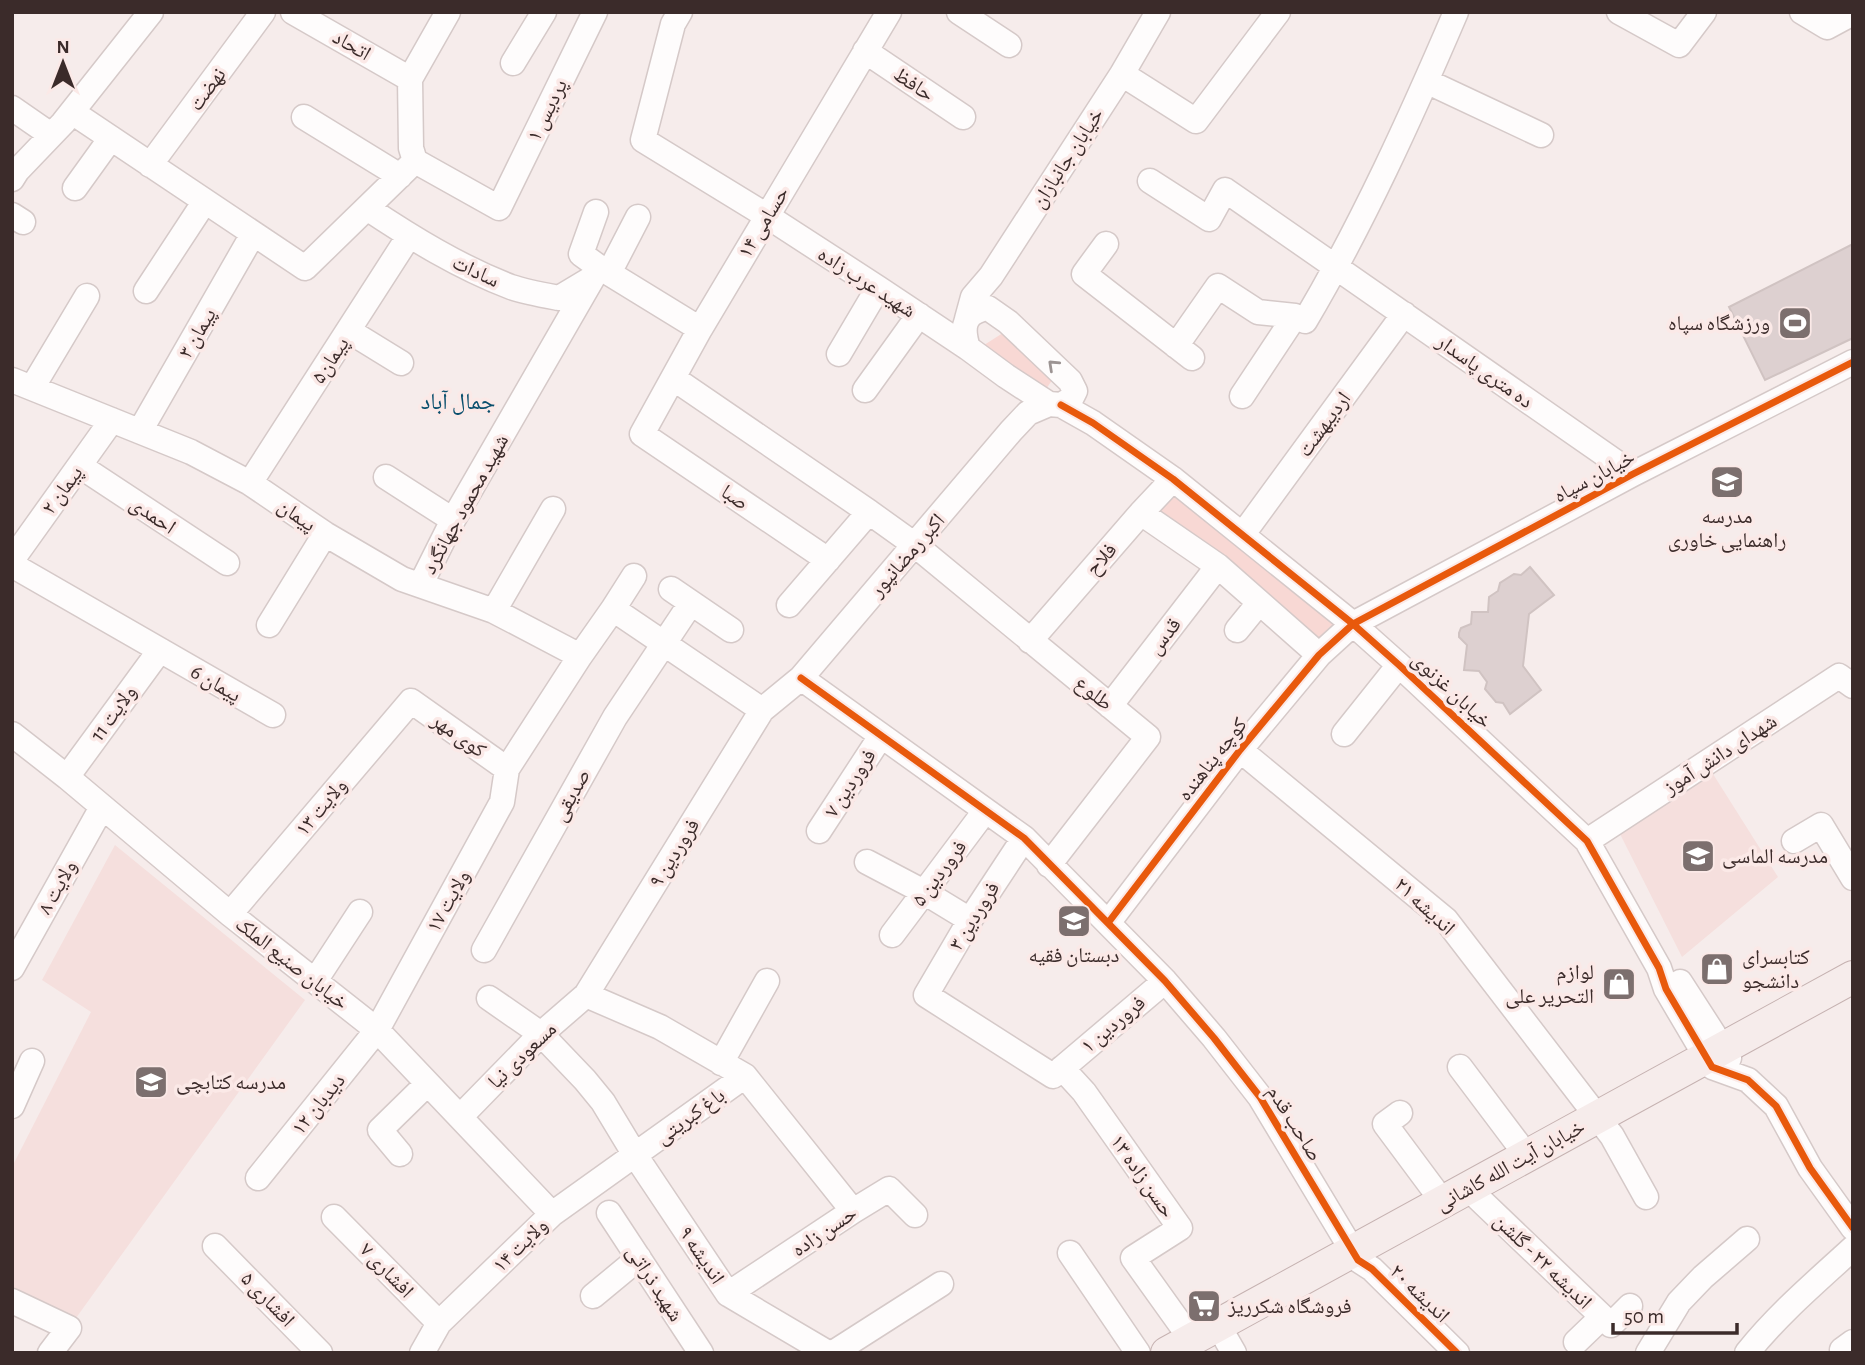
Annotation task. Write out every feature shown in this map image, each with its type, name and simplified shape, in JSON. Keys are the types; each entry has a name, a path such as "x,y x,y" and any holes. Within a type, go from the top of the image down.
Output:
{"main road":[{"name":"خیابان آیت الله کاشانی","path":"1355,1256 1476,1196 1853,977"},
{"name":"خیابان آیت الله کاشانی","path":"1717,1057 1853,996"},
{"name":"خیابان آیت الله کاشانی","path":"1203,1343 1443,1202 1527,1156 1600,1122"}],"street":[{"path":"12,179 72,111 151,12"},
{"name":"نهضت","path":"150,165 263,12"},
{"name":"اتحاد","path":"293,12 410,79"},
{"path":"72,111 305,268 407,169 411,148 410,79 447,12"},
{"path":"513,63 544,12"},
{"name":"پردیس ۱","path":"407,169 499,208 595,12"},
{"name":"حسامی ۱۴","path":"642,434 700,329 889,12"},
{"path":"959,12 1009,45"},
{"name":"خیابان جانبازان","path":"968,348 963,333 978,313 990,276 1122,74 1158,12"},
{"path":"1122,74 1196,121 1278,12"},
{"path":"1619,12 1679,45 1704,12"},
{"path":"1802,12 1827,27 1853,13"},
{"path":"1106,244 1084,274 1184,352 1218,286 1258,312 1295,316 1305,321 1337,268 1426,81 1449,14"},
{"name":"شهید عرب زاده","path":"669,16 643,140 878,288 1006,376 1061,400"},
{"name":"حافظ","path":"865,51 963,117"},
{"path":"1426,81 1541,135"},
{"path":"12,108 51,135"},
{"path":"304,117 407,169"},
{"path":"75,188 111,138"},
{"name":"ده متری پاسدار","path":"1150,181 1209,219 1225,190 1633,474"},
{"path":"146,291 205,201"},
{"name":"سادات","path":"367,208 409,236 464,266 513,288 559,298 595,268"},
{"path":"595,268 596,212"},
{"path":"595,268 638,217"},
{"name":"پیمان ۳","path":"140,431 253,234"},
{"name":"پیمان۵","path":"250,483 409,236"},
{"path":"595,268 700,329"},
{"name":"شهید محمود جهانگرد","path":"421,584 453,520 595,268"},
{"path":"839,354 878,288"},
{"path":"22,384 87,296"},
{"path":"978,313 1009,323 1070,381 1061,400"},
{"name":"اردیبهشت","path":"1243,534 1404,314"},
{"path":"865,390 919,315"},
{"path":"1242,396 1295,316"},
{"path":"349,331 401,363"},
{"name":"خیابان سپاه","path":"1353,624 1633,474 1853,362"},
{"path":"1006,376 1015,410 1011,431"},
{"path":"673,378 869,512 789,605"},
{"name":"پیمان","path":"22,384 191,452 250,483 325,534 402,579 494,611 580,656"},
{"name":"اکبر رمضانپور","path":"762,710 801,678 1028,413 1061,400"},
{"name":"خیابان غزنوی","path":"1061,400 1173,479 1353,624 1587,841 1659,968 1680,982 1717,1057"},
{"name":"پیمان ۲","path":"112,420 12,562 160,650"},
{"name":"صبا","path":"642,434 828,559"},
{"name":"احمدی","path":"80,466 226,564"},
{"path":"386,477 453,520"},
{"name":"فلاح","path":"1030,641 1173,479"},
{"path":"494,611 553,509"},
{"name":"طلوع","path":"869,512 915,545 1148,737 1049,865"},
{"path":"1141,513 1218,566 1319,655"},
{"path":"269,625 325,534"},
{"name":"قدس","path":"1110,706 1218,566"},
{"path":"507,769 634,576"},
{"path":"664,644 681,596 731,630"},
{"path":"1237,630 1259,603"},
{"path":"613,609 762,710"},
{"name":"کوچه پناهنده","path":"1108,923 1240,750 1319,655 1353,624"},
{"name":"صدیقی","path":"484,950 615,717 664,644"},
{"name":"پیمان 6","path":"160,650 273,715"},
{"name":"ولایت 11","path":"67,776 160,650"},
{"path":"1345,734 1399,665"},
{"name":"شهدای دانش آموز","path":"1587,841 1839,676 1853,686"},
{"name":"صاحب قدم","path":"801,678 1024,838 1165,981 1260,1097 1355,1256"},
{"name":"کوی مهر","path":"411,701 507,769"},
{"name":"ولایت ۱۳","path":"230,914 411,701"},
{"name":"فروردین ۹","path":"586,995 762,710"},
{"name":"خیابان صنیع الملک","path":"12,734 67,776 230,914 377,1030 552,1214"},
{"name":"فروردین ۷","path":"819,831 881,736"},
{"name":"اندیشه ۲۱","path":"1240,750 1446,920 1612,1136 1646,1198"},
{"name":"ولایت ۱۷","path":"377,1030 502,802 507,769"},
{"name":"ولایت ۸","path":"12,968 102,807"},
{"name":"فروردین ۵","path":"892,935 985,811"},
{"path":"1794,841 1821,825 1853,878"},
{"name":"فروردین ۳","path":"1024,838 970,920 926,995 1054,1076 1062,1068"},
{"path":"867,862 970,920"},
{"path":"315,981 360,912"},
{"path":"721,1063 767,981"},
{"name":"فروردین ۱","path":"1062,1068 1165,981"},
{"path":"586,995 660,1027 745,1076 853,1211"},
{"name":"مسعودی نیا","path":"460,1117 541,1034 586,995"},
{"name":"اندیشه ۹","path":"489,998 541,1034 603,1102 728,1294 830,1353"},
{"name":"دیدبان ۱۲","path":"258,1178 377,1030"},
{"path":"1717,1057 1748,1080 1776,1106 1810,1168 1853,1228"},
{"path":"12,1105 32,1061"},
{"path":"1460,1067 1527,1156"},
{"name":"حسن زاده ۱۳","path":"1062,1068 1084,1093 1180,1228 1133,1258 1203,1343"},
{"name":"باغ کبریتی","path":"635,1155 745,1076"},
{"path":"400,1154 380,1130 426,1084"},
{"path":"1392,1118 1443,1202"},
{"name":"ولایت ۱۴","path":"422,1353 439,1323 552,1214 635,1155"},
{"name":"حسن زاده","path":"728,1294 889,1189 915,1215"},
{"name":"اندیشه ۲۲ - گلشن","path":"1476,1196 1607,1321"},
{"name":"شهید ذراتی","path":"609,1213 701,1353"},
{"name":"افشاری ۷","path":"334,1217 439,1323"},
{"path":"1648,1353 1679,1302 1747,1239"},
{"name":"افشاری ۵","path":"215,1246 320,1353"},
{"path":"1747,1353 1788,1307 1853,1248"},
{"path":"1070,1254 1139,1353"},
{"name":"اندیشه ۲۰","path":"1355,1256 1457,1353"},
{"path":"593,1296 639,1258"},
{"path":"830,1353 941,1283"},
{"path":"12,1301 69,1328 50,1353"},
{"path":"1576,1342 1630,1306"},
{"path":"1845,1353 1842,1350 1853,1342"}],"shaded area":[{"path":"1006,331 1059,370 1042,395 981,347"},
{"path":"1177,486 1335,623 1314,642 1152,512"},
{"name":"مدرسه الماسی","path":"1713,774 1778,877 1682,957 1620,834"},
{"name":"مدرسه کتابچی","path":"115,845 305,1000 76,1318 12,1287 12,1167 91,1012 42,980"}],"building":[{"name":"ورزشگاه سپاه","path":"1853,244 1853,338 1765,380 1729,307"},
{"path":"1530,567 1554,595 1529,614 1523,666 1541,690 1510,714 1503,703 1496,702 1485,689 1487,682 1479,671 1464,670 1467,645 1459,637 1459,633 1461,628 1471,624 1472,612 1488,612 1489,597 1498,591 1500,583 1514,574 1521,575"}],"cycle path":[{"path":"1108,923 1240,750 1319,655 1353,624 1633,474 1853,362"},
{"path":"1061,405 1093,423 1173,479 1353,624 1587,841 1659,968 1666,989 1712,1067 1748,1080 1776,1106 1810,1168 1853,1228"},
{"path":"801,678 1024,838 1165,981 1260,1097 1358,1260 1372,1269 1457,1353"}],"place":[{"name":"ورزشگاه سپاه","path":"1795,323"},
{"name":"مدرسه راهنمایی خاوری","path":"1727,482"},
{"name":"مدرسه الماسی","path":"1698,856"},
{"name":"دبستان فقیه","path":"1074,921"},
{"name":"کتابسرای دانشجو","path":"1717,969"},
{"name":"لوازم التحریر علی","path":"1619,984"},
{"name":"مدرسه کتابچی","path":"151,1082"},
{"name":"فروشگاه شکرریز","path":"1204,1306"}],"district":[{"name":"جمال آباد","path":"458,401"}]}
